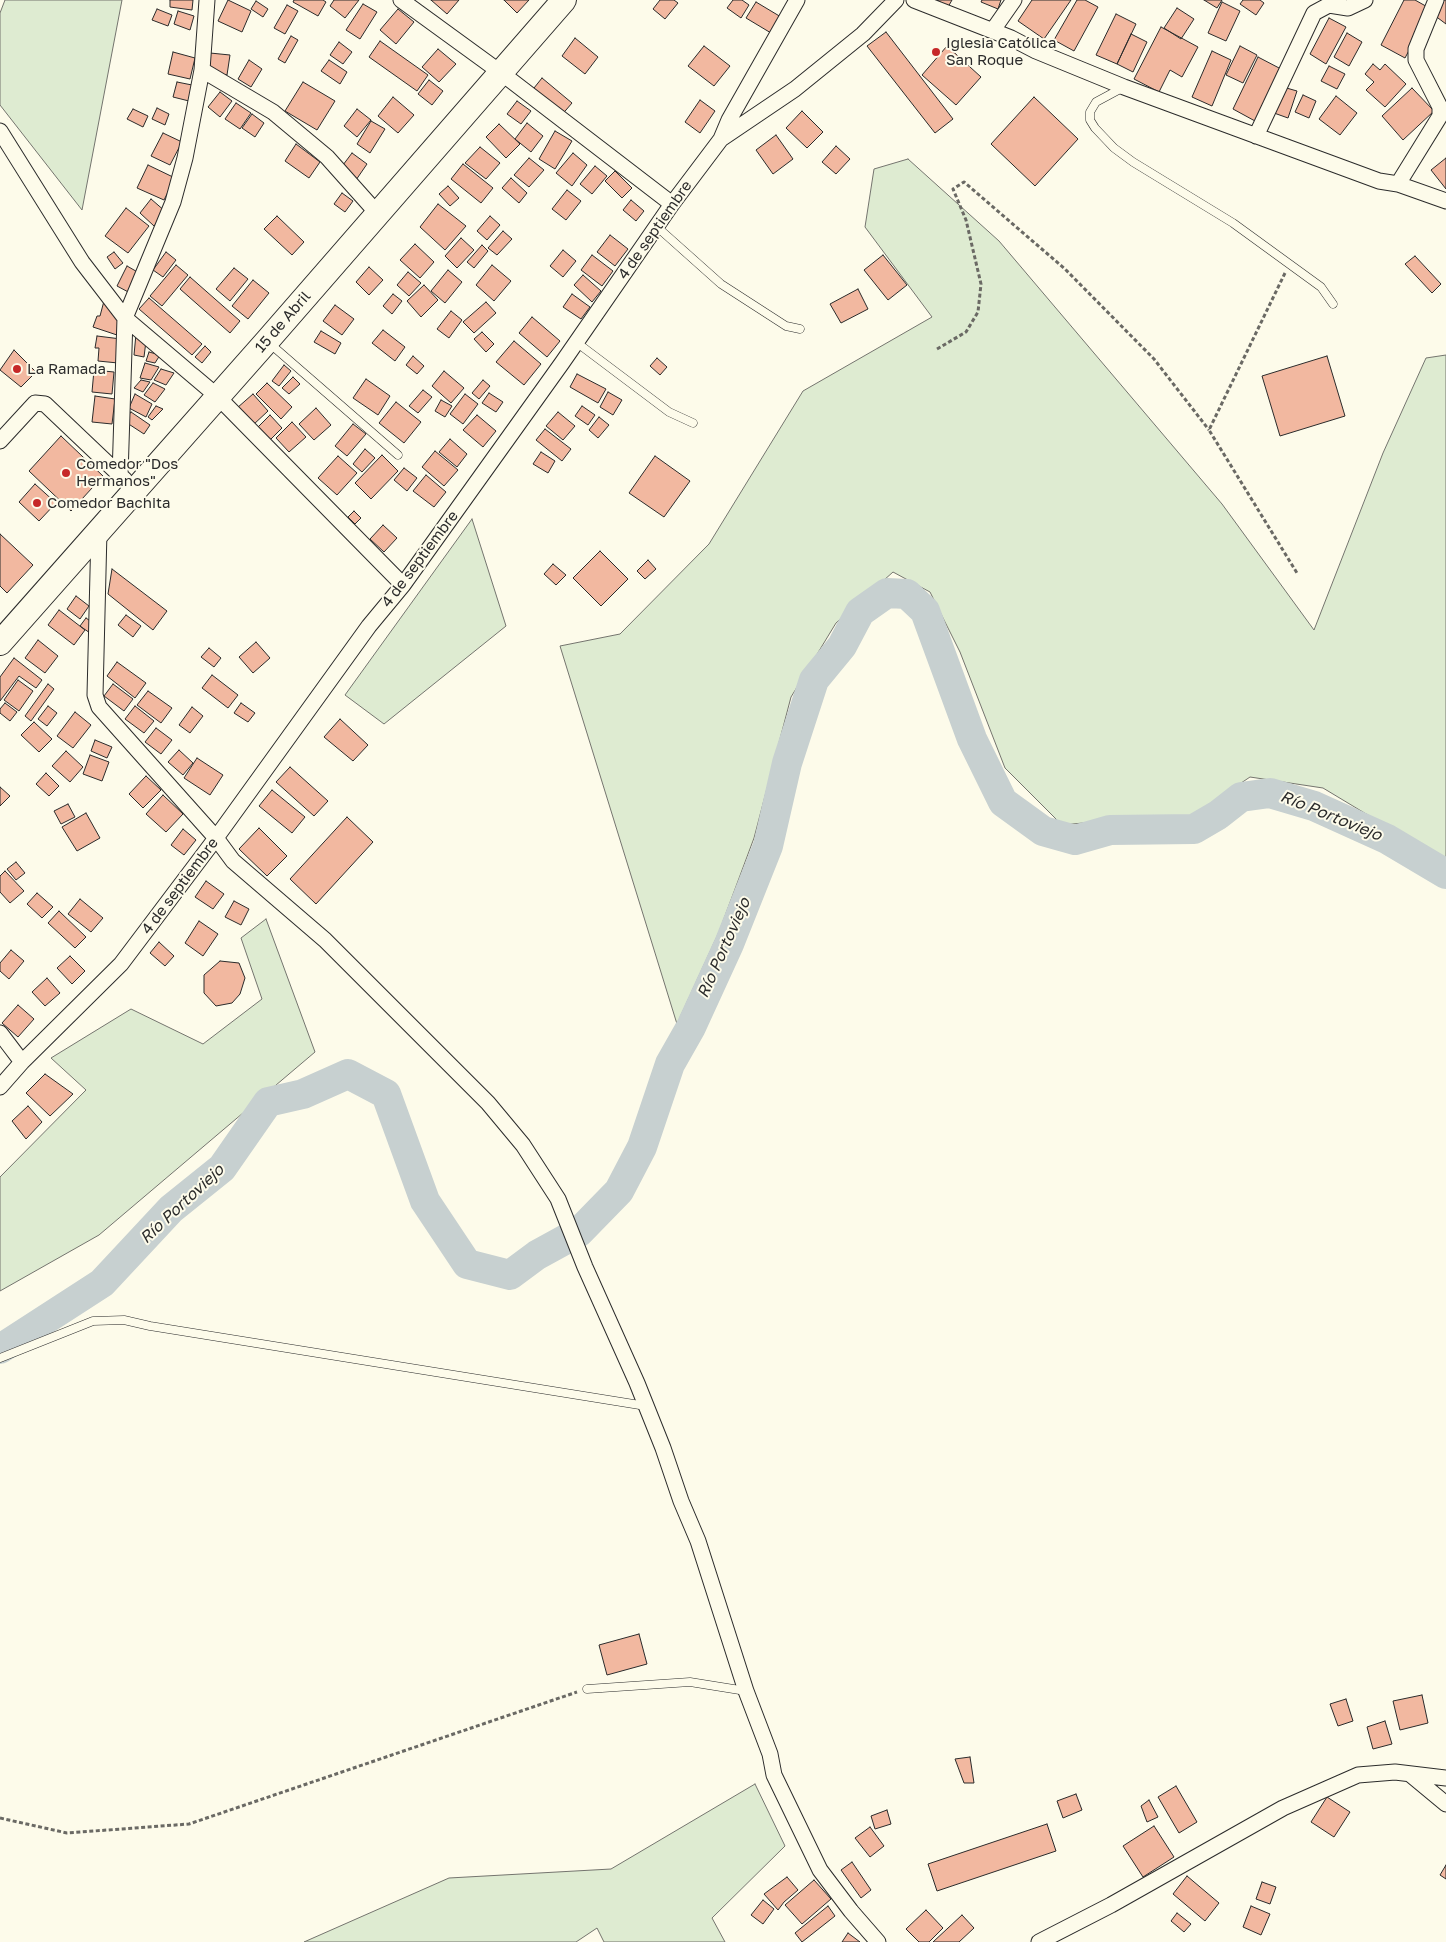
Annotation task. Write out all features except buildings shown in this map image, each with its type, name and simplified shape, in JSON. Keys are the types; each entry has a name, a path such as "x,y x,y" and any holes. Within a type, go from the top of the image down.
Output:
{"main road":[{"name":"15 de Abril","path":"0,643 99,531 128,483 217,396 267,341 564,0"}],"street":[{"path":"128,483 125,318 173,202 185,158 202,70 207,0"},
{"path":"401,0 500,72 672,204"},
{"name":"4 de septiembre","path":"0,1087 22,1062 122,964 216,838 369,626 403,585 656,226 721,139 729,120 797,0"},
{"path":"721,139 795,89 863,34 896,0"},
{"path":"914,0 993,30 1124,87 1379,181 1398,184 1446,201"},
{"path":"993,30 1014,0"},
{"path":"1256,136 1314,13 1327,3 1348,8 1365,0"},
{"path":"1398,184 1440,116 1440,107 1416,60 1416,49 1436,0"},
{"path":"202,70 273,112 327,157 377,213"},
{"path":"0,131 82,262 125,318 217,396 403,585"},
{"path":"0,441 35,403 45,404 128,483"},
{"path":"99,531 95,695 99,707 216,838 232,861 325,940 488,1102 523,1144 558,1199 646,1406 698,1541 746,1691 770,1754 774,1776 820,1870 851,1911 878,1942"},
{"path":"0,1033 22,1062"},
{"path":"1039,1942 1112,1905 1283,1808 1358,1775 1395,1772 1446,1778"},
{"path":"1411,1775 1446,1804"}],"lane":[{"path":"1124,87 1096,102 1090,112 1090,120 1095,128 1114,148 1133,162 1233,223 1321,287 1333,304"},
{"path":"656,226 721,284 786,326 800,328"},
{"path":"267,341 398,455"},
{"path":"576,342 669,412 693,423"},
{"path":"0,1358 93,1320 124,1320 150,1326 646,1406"},
{"path":"587,1689 690,1682 746,1691"}],"path":[{"path":"937,350 966,332 978,312 981,284 966,220 953,189 964,182 1065,269 1154,359 1209,430 1297,573"},
{"path":"1209,430 1289,264"},
{"path":"0,1818 67,1833 189,1824 587,1689"}],"green space":[{"path":"5,0 122,0 82,210 0,105 0,13"},
{"path":"908,159 999,241 1222,504 1314,630 1383,453 1426,358 1446,355 1446,862 1323,788 1250,777 1192,816 1136,818 1062,825 1005,768 960,652 930,592 893,572 836,623 791,697 754,838 719,932 677,1024 560,646 620,634 709,544 803,391 932,317 865,227 874,169"},
{"path":"472,519 506,626 384,724 345,695"},
{"path":"266,919 315,1052 99,1235 0,1291 0,1177 86,1090 51,1058 131,1009 203,1044 262,999 241,938"},
{"path":"755,1784 785,1846 712,1918 725,1942 604,1942 597,1928 576,1942 304,1942 449,1878 611,1869"}],"waterway":[{"name":"Río Portoviejo","path":"0,1349 102,1283 171,1209 222,1168 268,1102 303,1094 348,1074 386,1094 425,1201 467,1264 510,1275 537,1255 579,1232 619,1191 642,1147 670,1064 691,1027 729,944 768,846 787,763 814,680 842,646 860,612 887,593 907,594 925,611 972,739 1003,802 1043,831 1075,840 1110,830 1194,829 1218,815 1241,797 1270,793 1314,806 1387,839 1446,874"}],"place":[{"name":"Iglesia Católica San Roque","path":"936,52"},
{"name":"La Ramada","path":"17,369"},
{"name":"Comedor \"Dos Hermanos\"","path":"66,473"},
{"name":"Comedor Bachita","path":"37,503"}]}
